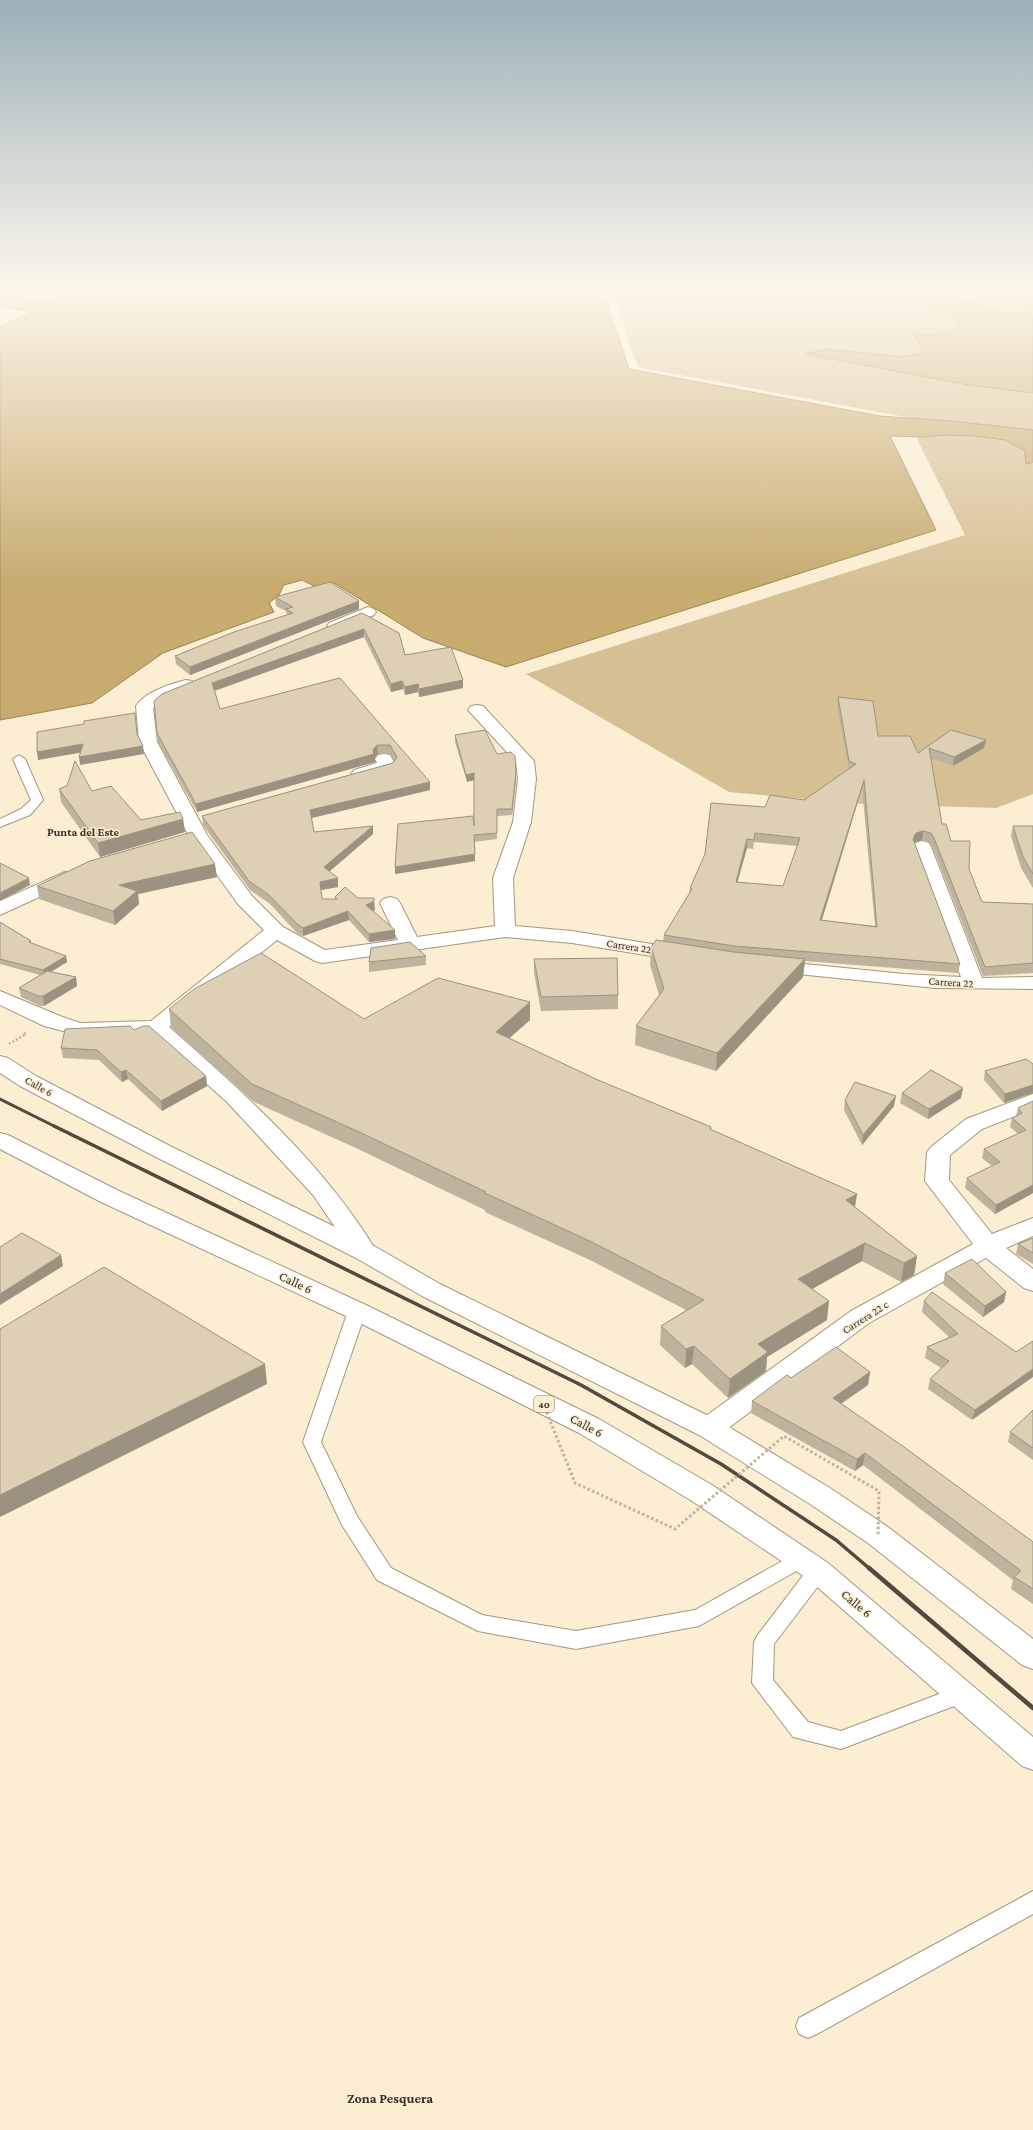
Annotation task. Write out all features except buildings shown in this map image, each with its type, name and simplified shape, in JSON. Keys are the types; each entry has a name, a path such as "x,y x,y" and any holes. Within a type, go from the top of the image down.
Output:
{"main road":[{"path":"319,632 368,612"},
{"path":"0,997 52,1022 80,1029 156,1027 276,931 245,900 193,829 148,742 144,706 156,697 199,680"},
{"path":"477,710 525,761 526,778 522,822 504,878 504,931"},
{"path":"341,779 387,766 384,759"},
{"path":"922,847 974,984"},
{"path":"0,909 84,869"},
{"path":"390,903 411,945"},
{"name":"Carrera 22","path":"276,931 322,956 411,945 504,931 572,937 703,958"},
{"name":"Carrera 22","path":"757,966 974,984 996,985 1033,983"},
{"path":"156,1027 235,1097 310,1177 321,1189 365,1252"},
{"name":"Calle 6","path":"3,1054 28,1082 162,1151 365,1252 431,1290 709,1428 820,1496 878,1535 1033,1656"},
{"path":"1033,1101 974,1124 939,1152 937,1181 988,1246 1033,1282"},
{"name":"Calle 6","path":"0,1140 109,1196 357,1311 589,1426 702,1493 809,1565 1033,1756"},
{"name":"Carrera 22 c","path":"709,1428 860,1317 988,1246 1033,1226"}],"lane":[{"path":"0,823 18,817 31,809 37,800 19,759"},
{"path":"357,1311 312,1442 349,1520 384,1574 478,1623 576,1640 646,1626 699,1618 809,1565"},
{"path":"809,1565 764,1642 762,1683 801,1730 841,1740 962,1694"},
{"path":"808,2026 1033,1902"}],"path":[{"path":"3,1054 26,1034 19,1031"},
{"path":"543,1403 576,1483 676,1529 784,1436 879,1492 878,1535"}],"shaded area":[{"path":"0,387 727,387 880,416 951,421 1033,430 1033,462 1026,464 1025,451 1005,440 974,436 890,436 936,530 506,667 423,638 334,583 318,588 302,580 284,585 279,595 269,603 274,612 163,653 92,703 0,720"},
{"path":"747,387 1033,387 1033,794 996,808 863,804 729,792 526,674 965,535 906,417"},
{"path":"988,387 1033,387 1033,393"}],"railway":[{"path":"0,1099 54,1126"},
{"path":"54,1126 581,1385 721,1464 836,1540 870,1569"},
{"path":"869,1568 1033,1708"}],"district":[{"name":"Punta del Este","path":"83,832"},
{"name":"Zona Pesquera","path":"390,2098"}]}
